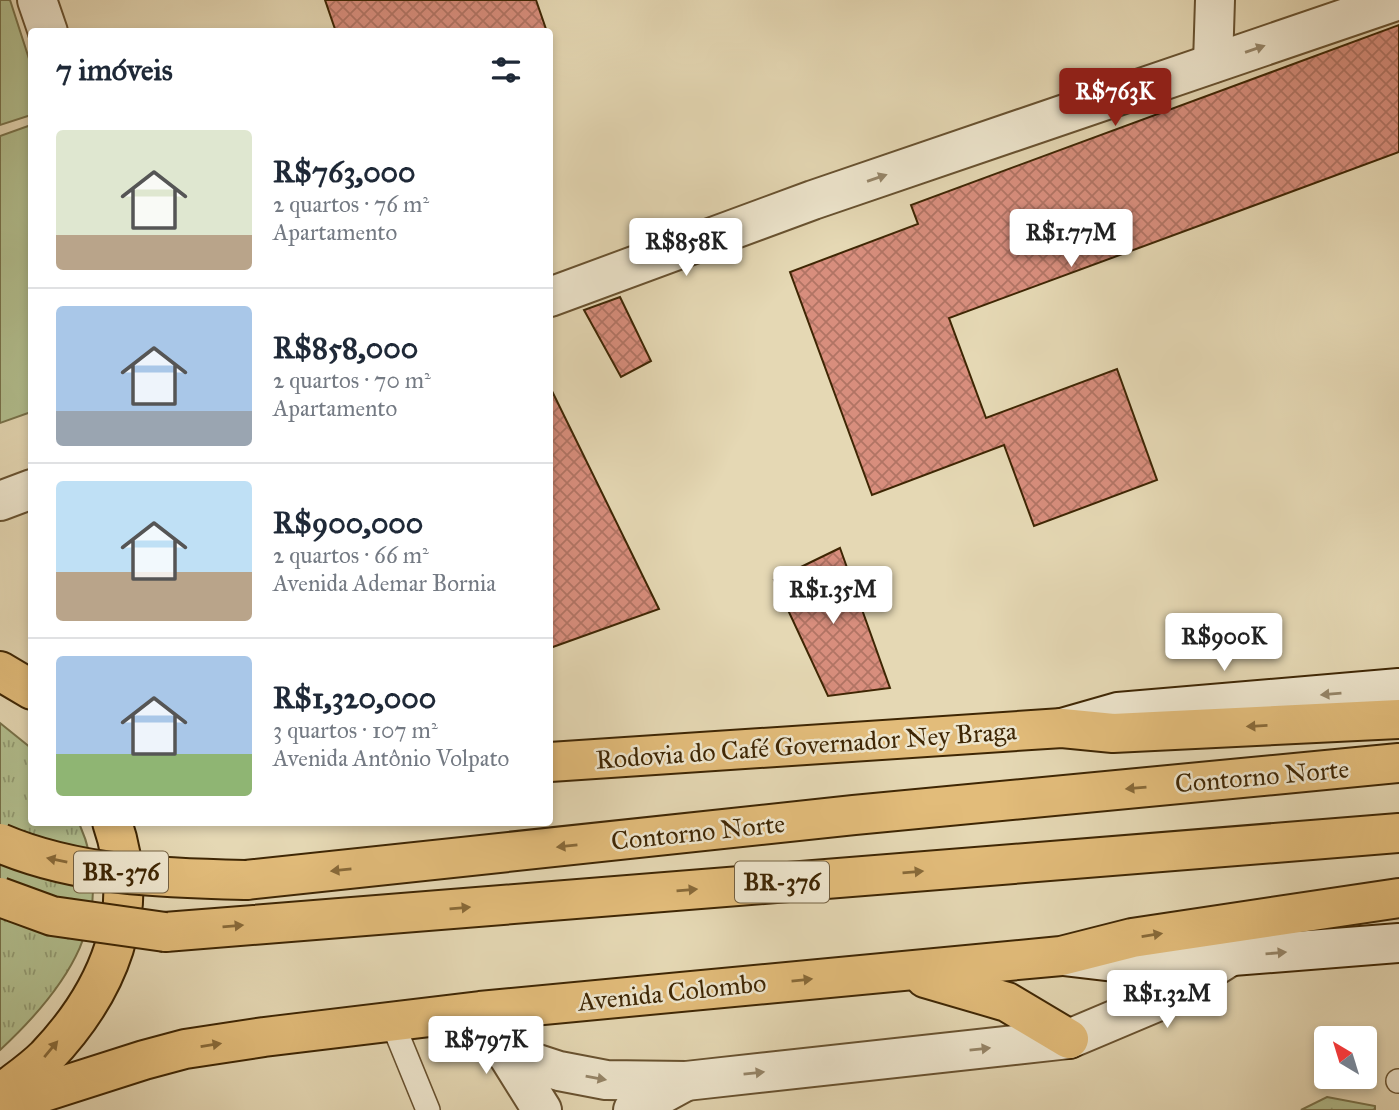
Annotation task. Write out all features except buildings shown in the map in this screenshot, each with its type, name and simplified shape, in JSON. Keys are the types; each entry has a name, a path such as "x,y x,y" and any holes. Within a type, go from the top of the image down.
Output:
{"highway":[{"name":"Rodovia do Café Governador Ney Braga","path":"553,762 1062,728 1113,733 1399,719"},
{"name":"Contorno Norte","path":"0,843 27,855 146,877 246,880 868,814 1399,763"},
{"path":"0,1094 46,1057 104,978 120,932 125,890 119,843 113,826"},
{"name":"Contorno Norte","path":"0,897 52,916 165,932 1399,833"},
{"name":"Avenida Colombo","path":"0,1106 184,1049 264,1037 480,1011 1061,956 1132,938 1399,898"},
{"path":"892,971 958,986 1007,1002 1069,1039"},
{"path":"84,1110 144,1060"}],"street":[{"path":"37,0 47,28"},
{"path":"1213,63 1215,0"},
{"path":"553,296 801,204 1399,0"},
{"path":"0,500 28,490"},
{"path":"1062,728 1118,712 1399,688"},
{"path":"1061,956 1131,964 1399,943"},
{"path":"507,1054 559,1071 606,1080 686,1081 1069,1039 1159,1001 1231,956"},
{"path":"480,1011 542,1110"},
{"path":"633,1110 686,1081"}],"lane":[{"path":"392,1022 428,1110"}],"green space":[{"path":"0,0 10,0 28,56 28,116 0,125"},
{"path":"28,126 28,413 0,423 0,136"},
{"path":"0,723 28,746 28,826 80,826 90,857 93,889 89,919 80,948 65,976 46,1002 0,1050"},
{"path":"1327,1097 1375,1106 1375,1110 1301,1110"}]}
